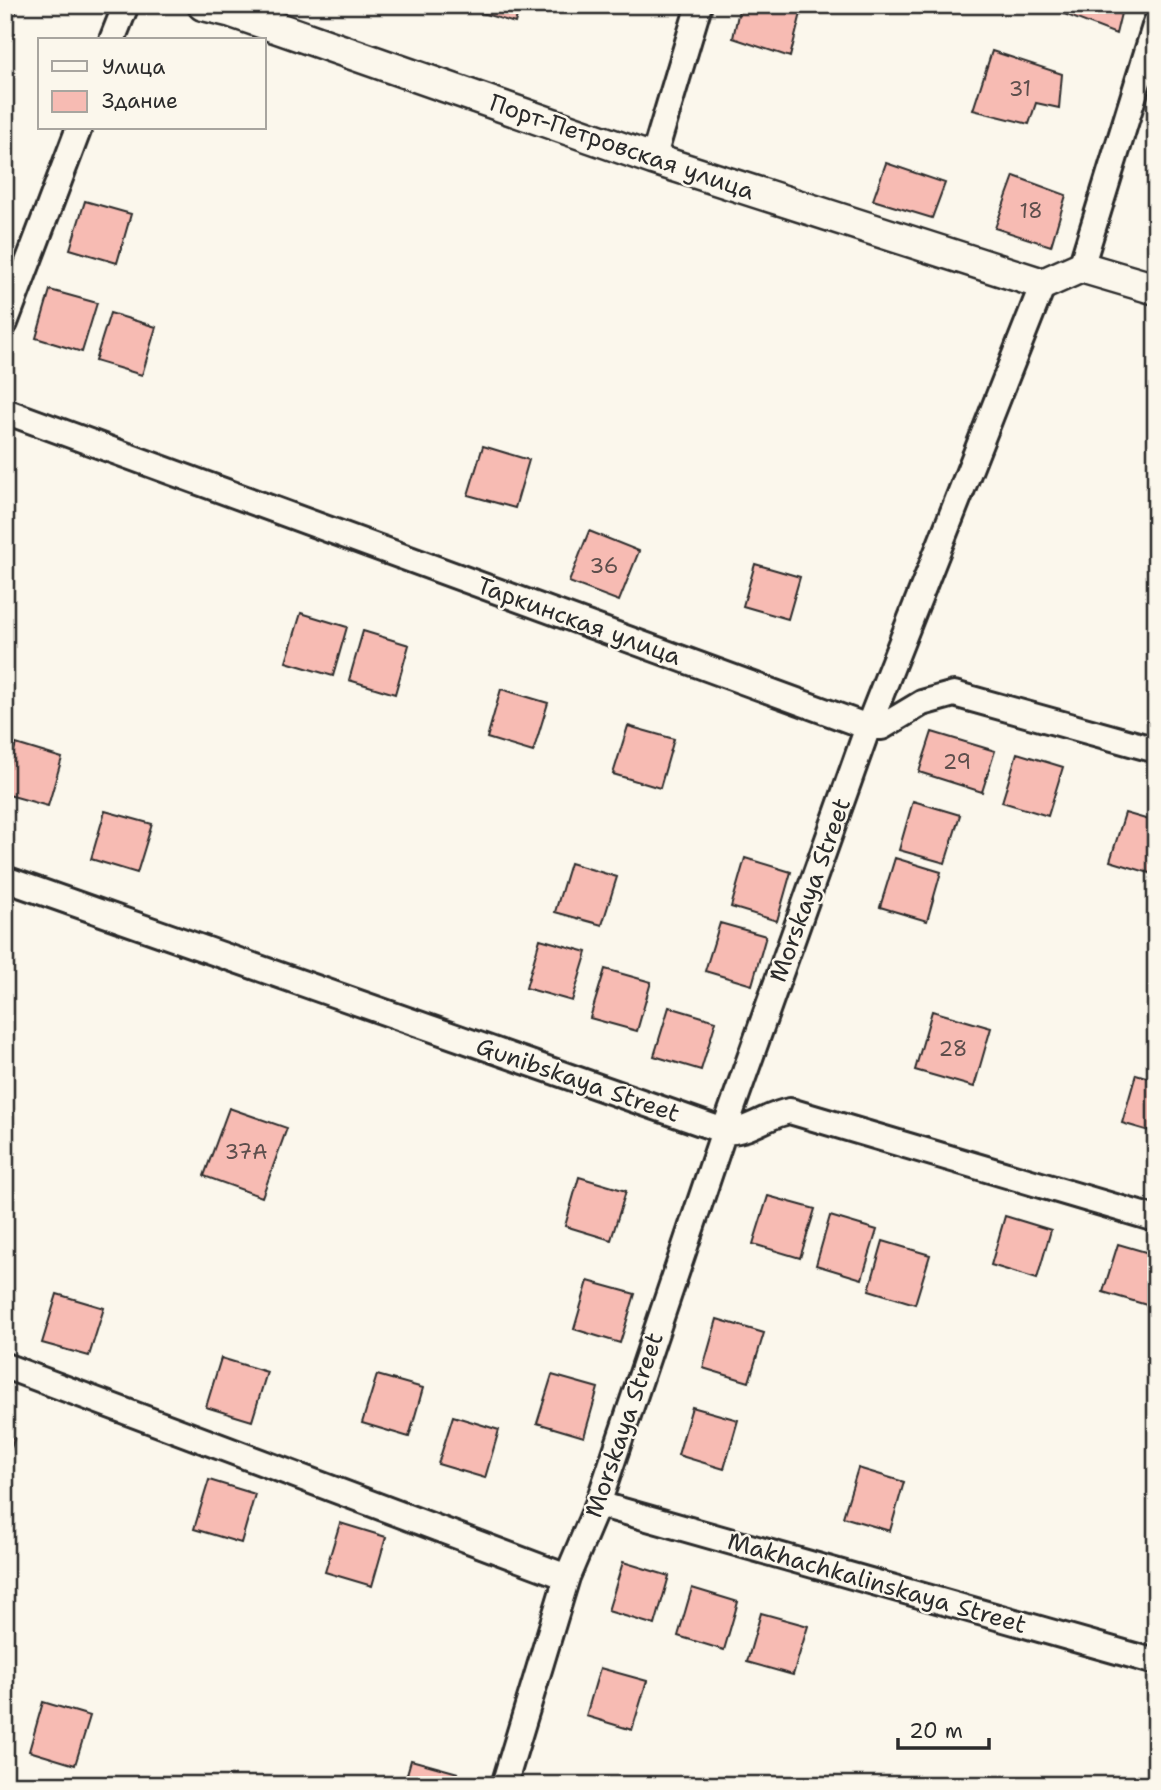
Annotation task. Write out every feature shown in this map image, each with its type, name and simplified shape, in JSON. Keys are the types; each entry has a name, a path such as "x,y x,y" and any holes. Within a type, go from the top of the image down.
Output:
{"street":[{"path":"113,38 126,5"},
{"name":"Порт-Петровская улица","path":"203,5 233,9 653,159 1043,284"},
{"path":"653,159 699,5"},
{"path":"1081,267 1156,23"},
{"path":"5,323 78,130"},
{"path":"1043,284 1081,267 1156,289"},
{"name":"Morskaya Street","path":"504,1785 567,1577 598,1504 724,1131 868,727 1043,284"},
{"name":"Таркинская улица","path":"5,411 868,727"},
{"path":"868,727 882,727 922,703 954,694 1156,750"},
{"name":"Gunibskaya Street","path":"5,879 724,1131"},
{"path":"724,1131 740,1130 781,1112 790,1111 1156,1219"},
{"path":"5,1366 567,1577"},
{"name":"Makhachkalinskaya Street","path":"598,1504 1156,1662"}],"building":[{"path":"470,5 520,5 515,23 468,9"},
{"path":"740,5 803,5 790,57 733,38"},
{"path":"1067,5 1123,5 1116,34 1064,14"},
{"path":"5,7 16,11 5,44"},
{"path":"992,51 1062,74 1059,108 1036,103 1029,124 973,110"},
{"path":"886,163 945,183 932,218 873,200"},
{"path":"1014,176 1066,195 1051,246 995,228"},
{"path":"85,201 131,214 117,263 70,249"},
{"path":"50,290 97,303 82,352 36,338"},
{"path":"110,313 156,327 142,375 95,361"},
{"path":"483,446 529,460 515,508 468,495"},
{"path":"589,531 639,551 619,601 569,582"},
{"path":"755,564 800,577 788,619 743,606"},
{"path":"301,613 347,627 333,676 286,662"},
{"path":"363,631 409,645 395,694 349,680"},
{"path":"501,689 548,703 533,752 487,738"},
{"path":"628,726 674,739 660,788 613,774"},
{"path":"932,732 995,751 982,792 919,772"},
{"path":"16,744 62,758 48,806 5,794 5,778"},
{"path":"1017,753 1063,767 1048,816 1002,802"},
{"path":"913,801 960,815 945,863 899,850"},
{"path":"105,811 152,824 137,873 91,859"},
{"path":"1125,813 1156,822 1156,875 1110,861"},
{"path":"745,858 791,872 777,921 731,907"},
{"path":"895,858 941,872 927,921 880,907"},
{"path":"570,863 617,877 602,925 555,912"},
{"path":"720,923 766,936 752,985 705,971"},
{"path":"540,939 587,952 572,1001 526,988"},
{"path":"605,969 651,982 637,1031 590,1018"},
{"path":"669,1007 716,1021 701,1070 654,1056"},
{"path":"932,1011 991,1028 974,1087 915,1070"},
{"path":"1136,1074 1156,1080 1156,1133 1122,1123"},
{"path":"229,1108 287,1128 262,1197 204,1176"},
{"path":"579,1177 626,1191 611,1240 565,1226"},
{"path":"768,1196 815,1209 800,1258 753,1244"},
{"path":"830,1216 877,1230 862,1279 816,1265"},
{"path":"1005,1216 1051,1230 1037,1279 991,1265"},
{"path":"883,1241 930,1255 915,1304 869,1290"},
{"path":"1118,1244 1156,1255 1156,1286 1150,1306 1103,1292"},
{"path":"588,1281 635,1294 620,1343 574,1329"},
{"path":"57,1294 104,1308 89,1356 42,1343"},
{"path":"717,1319 764,1333 749,1382 703,1368"},
{"path":"221,1358 267,1372 252,1421 206,1407"},
{"path":"377,1375 423,1388 409,1437 362,1423"},
{"path":"552,1375 598,1388 584,1437 537,1423"},
{"path":"692,1407 738,1420 724,1469 678,1455"},
{"path":"453,1416 499,1430 485,1478 438,1464"},
{"path":"5,1436 14,1439 5,1467"},
{"path":"858,1468 904,1482 890,1531 843,1517"},
{"path":"209,1480 255,1494 241,1543 194,1529"},
{"path":"340,1523 386,1537 372,1586 325,1572"},
{"path":"623,1562 669,1576 655,1625 608,1611"},
{"path":"692,1588 738,1602 724,1650 678,1636"},
{"path":"761,1613 808,1626 793,1675 747,1662"},
{"path":"600,1668 647,1681 632,1730 586,1716"},
{"path":"43,1702 90,1716 75,1765 29,1751"},
{"path":"411,1760 458,1773 455,1785 404,1785"}]}
